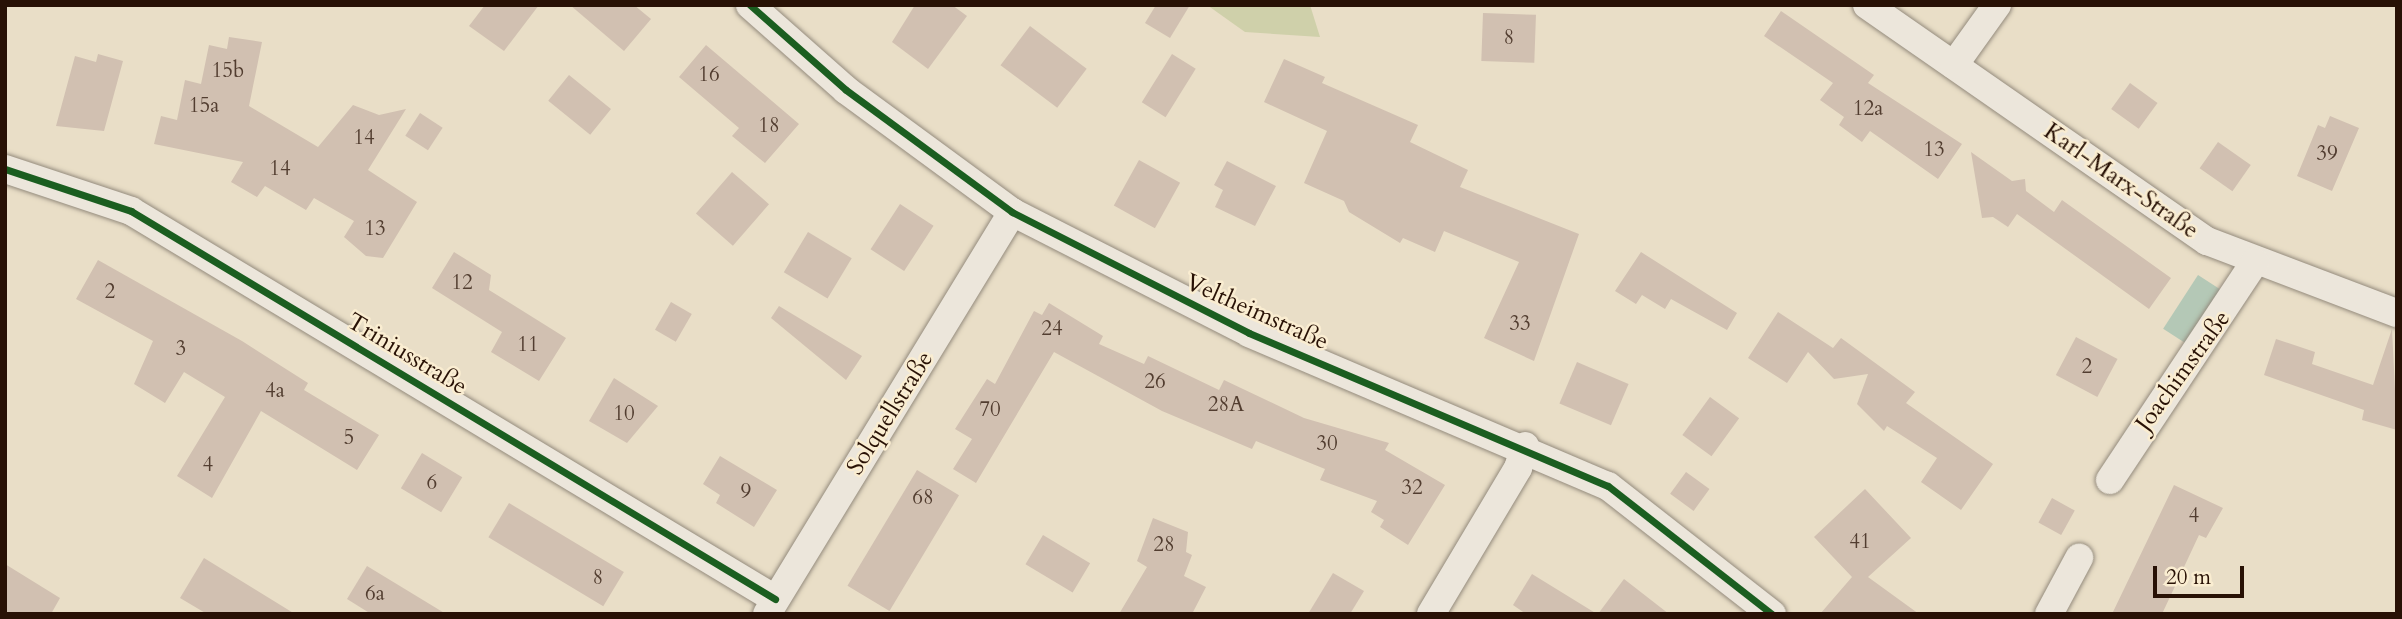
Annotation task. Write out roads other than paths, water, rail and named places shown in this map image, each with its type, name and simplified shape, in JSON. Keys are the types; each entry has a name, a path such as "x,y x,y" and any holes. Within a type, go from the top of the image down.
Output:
{"street":[{"name":"Veltheimstraße","path":"750,5 846,90 1012,212 1249,333 1525,446 1608,486 1772,614"},
{"name":"Karl-Marx-Straße","path":"1867,5 2207,241 2255,262 2397,313"},
{"path":"1954,65 1997,5"},
{"name":"Triniusstraße","path":"5,169 131,211 771,607"},
{"name":"Solquellstraße","path":"771,607 1012,212"},
{"name":"Joachimstraße","path":"2110,480 2255,262"},
{"path":"1430,614 1518,468 1525,446"},
{"path":"2049,614 2079,558"}]}
